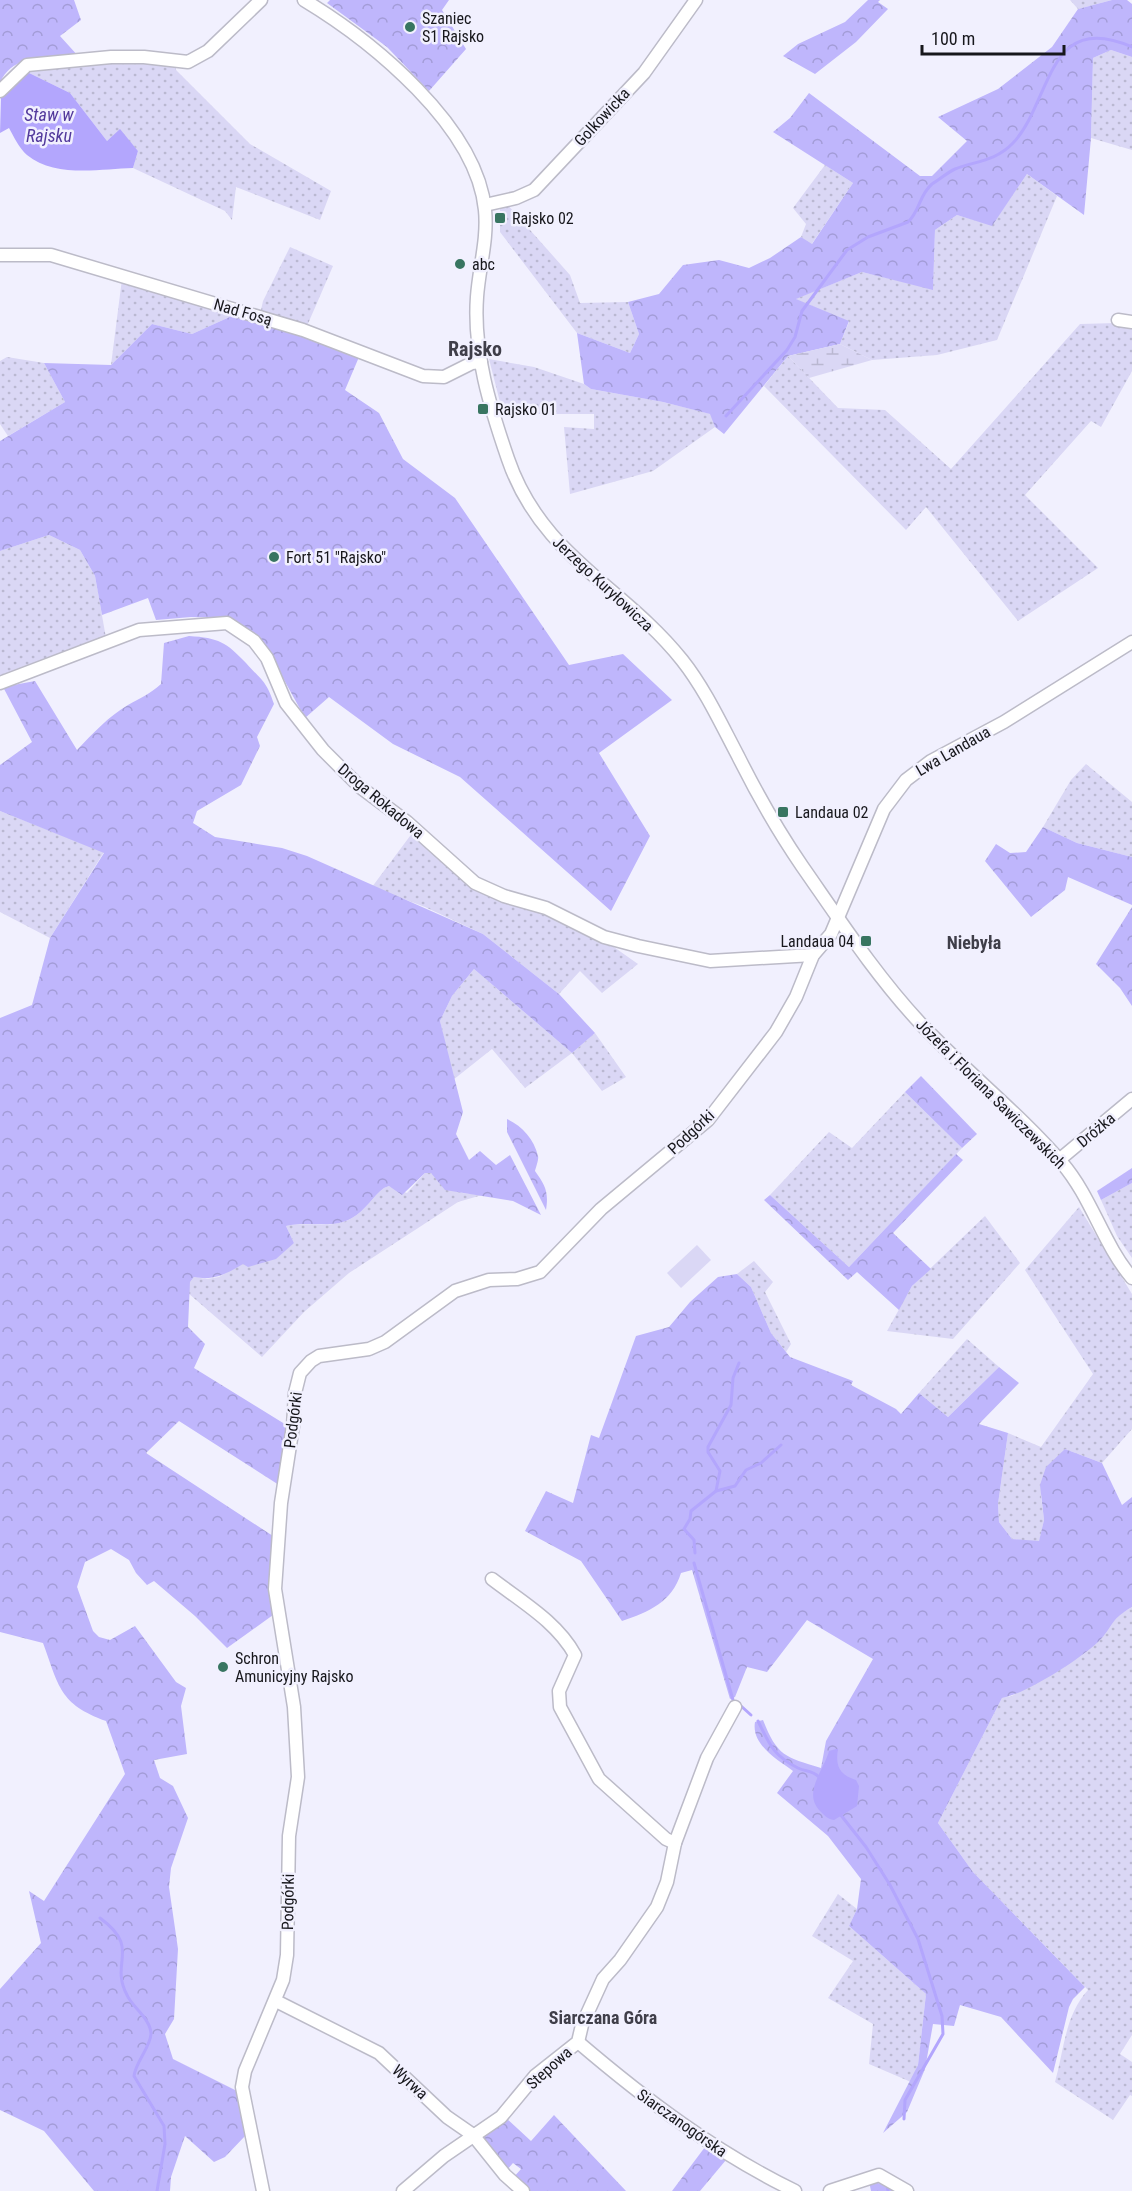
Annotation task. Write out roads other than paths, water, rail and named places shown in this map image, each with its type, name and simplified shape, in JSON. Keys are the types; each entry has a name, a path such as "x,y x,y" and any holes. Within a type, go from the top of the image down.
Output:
{"street":[{"path":"0,91 27,65 111,57 144,57 188,62 207,51 261,0"},
{"name":"Jerzego Kuryłowicza","path":"304,0 366,41 412,82 465,154 481,187 485,205 486,226 477,312 481,362 508,460 530,508 557,544 656,632 686,665 784,840 838,918"},
{"name":"Golkowicka","path":"485,205 516,198 534,190 644,73 696,0"},
{"name":"Nad Fosą","path":"0,255 51,255 303,330 423,376 444,377 472,363 481,362"},
{"path":"1118,320 1132,322"},
{"name":"Droga Rokadowa","path":"0,683 139,630 227,623 254,641 267,658 286,703 323,750 360,787 407,822 475,883 504,896 546,908 604,937 638,946 710,961 813,955"},
{"name":"Lwa Landaua","path":"838,918 876,825 895,792 906,780 931,761 1004,722 1132,642"},
{"name":"Podgórki","path":"263,2191 242,2087 245,2071 284,1980 287,1955 289,1836 298,1777 294,1707 275,1589 281,1503 293,1426 295,1393 300,1373 319,1356 369,1349 385,1342 455,1291 489,1280 517,1279 540,1272 601,1209 708,1120 776,1032 796,997 813,955 831,934 838,918"},
{"name":"Józefa i Floriana Sawiczewskich","path":"838,918 889,987 919,1022 1059,1160 1086,1195 1108,1240 1132,1278"},
{"name":"Dróżka","path":"1059,1160 1132,1099"},
{"path":"492,1579 543,1618 567,1640 575,1655 559,1691 560,1707 563,1713 599,1779 666,1839 675,1843"},
{"name":"Stepowa","path":"403,2191 473,2135 489,2127 501,2117 541,2070 578,2042 582,2025 603,1979 657,1907 667,1882 675,1843 707,1758 735,1707"},
{"name":"Wyrwa","path":"276,2001 379,2053 447,2117 473,2135 505,2175 523,2191"},
{"name":"Siarczanogórska","path":"578,2042 646,2100 742,2165 795,2191"},
{"path":"830,2191 879,2175 907,2191"}],"water":[{"name":"Staw w Rajsku","path":"25,71 70,93 107,141 120,129 138,151 133,168 78,170 51,167 27,155 9,128 0,133 1,97"},
{"path":"838,1749 837,1761 842,1773 856,1780 859,1786 857,1806 834,1820 827,1818 819,1810 813,1796 816,1781 829,1751"}],"waterway":[{"path":"726,416 787,350 795,337 802,311 847,250 868,237 908,222 928,188 949,172 1000,154 1013,143 1026,126 1055,65 1067,50 1083,40 1104,39 1132,47"},
{"path":"716,1491 720,1471 708,1452 708,1447 731,1405 733,1378 739,1363"},
{"path":"695,1553 694,1540 684,1529 690,1519 691,1511 716,1491 735,1486 746,1470 761,1463 781,1445"},
{"path":"694,1563 733,1700"},
{"path":"741,1706 751,1715"},
{"path":"758,1721 777,1754 819,1777"},
{"path":"840,1814 866,1847 890,1885 918,1939 942,2016 943,2034 905,2100 904,2119"},
{"path":"100,1918 119,1938 122,1947 122,1983 129,2000 145,2018 150,2029 150,2039 134,2076 164,2126 165,2144 157,2191"},
{"path":"887,2184 888,2191"}],"place":[{"name":"Szaniec S1 Rajsko","path":"410,27"},
{"name":"Rajsko 02","path":"500,218"},
{"name":"abc","path":"460,264"},
{"name":"Rajsko 01","path":"483,409"},
{"name":"Fort 51 \"Rajsko\"","path":"274,557"},
{"name":"Landaua 02","path":"783,812"},
{"name":"Landaua 04","path":"866,941"},
{"name":"Schron Amunicyjny Rajsko","path":"223,1667"}],"district":[{"name":"Rajsko","path":"475,349"},
{"name":"Niebyła","path":"974,942"},
{"name":"Siarczana Góra","path":"603,2017"}]}
